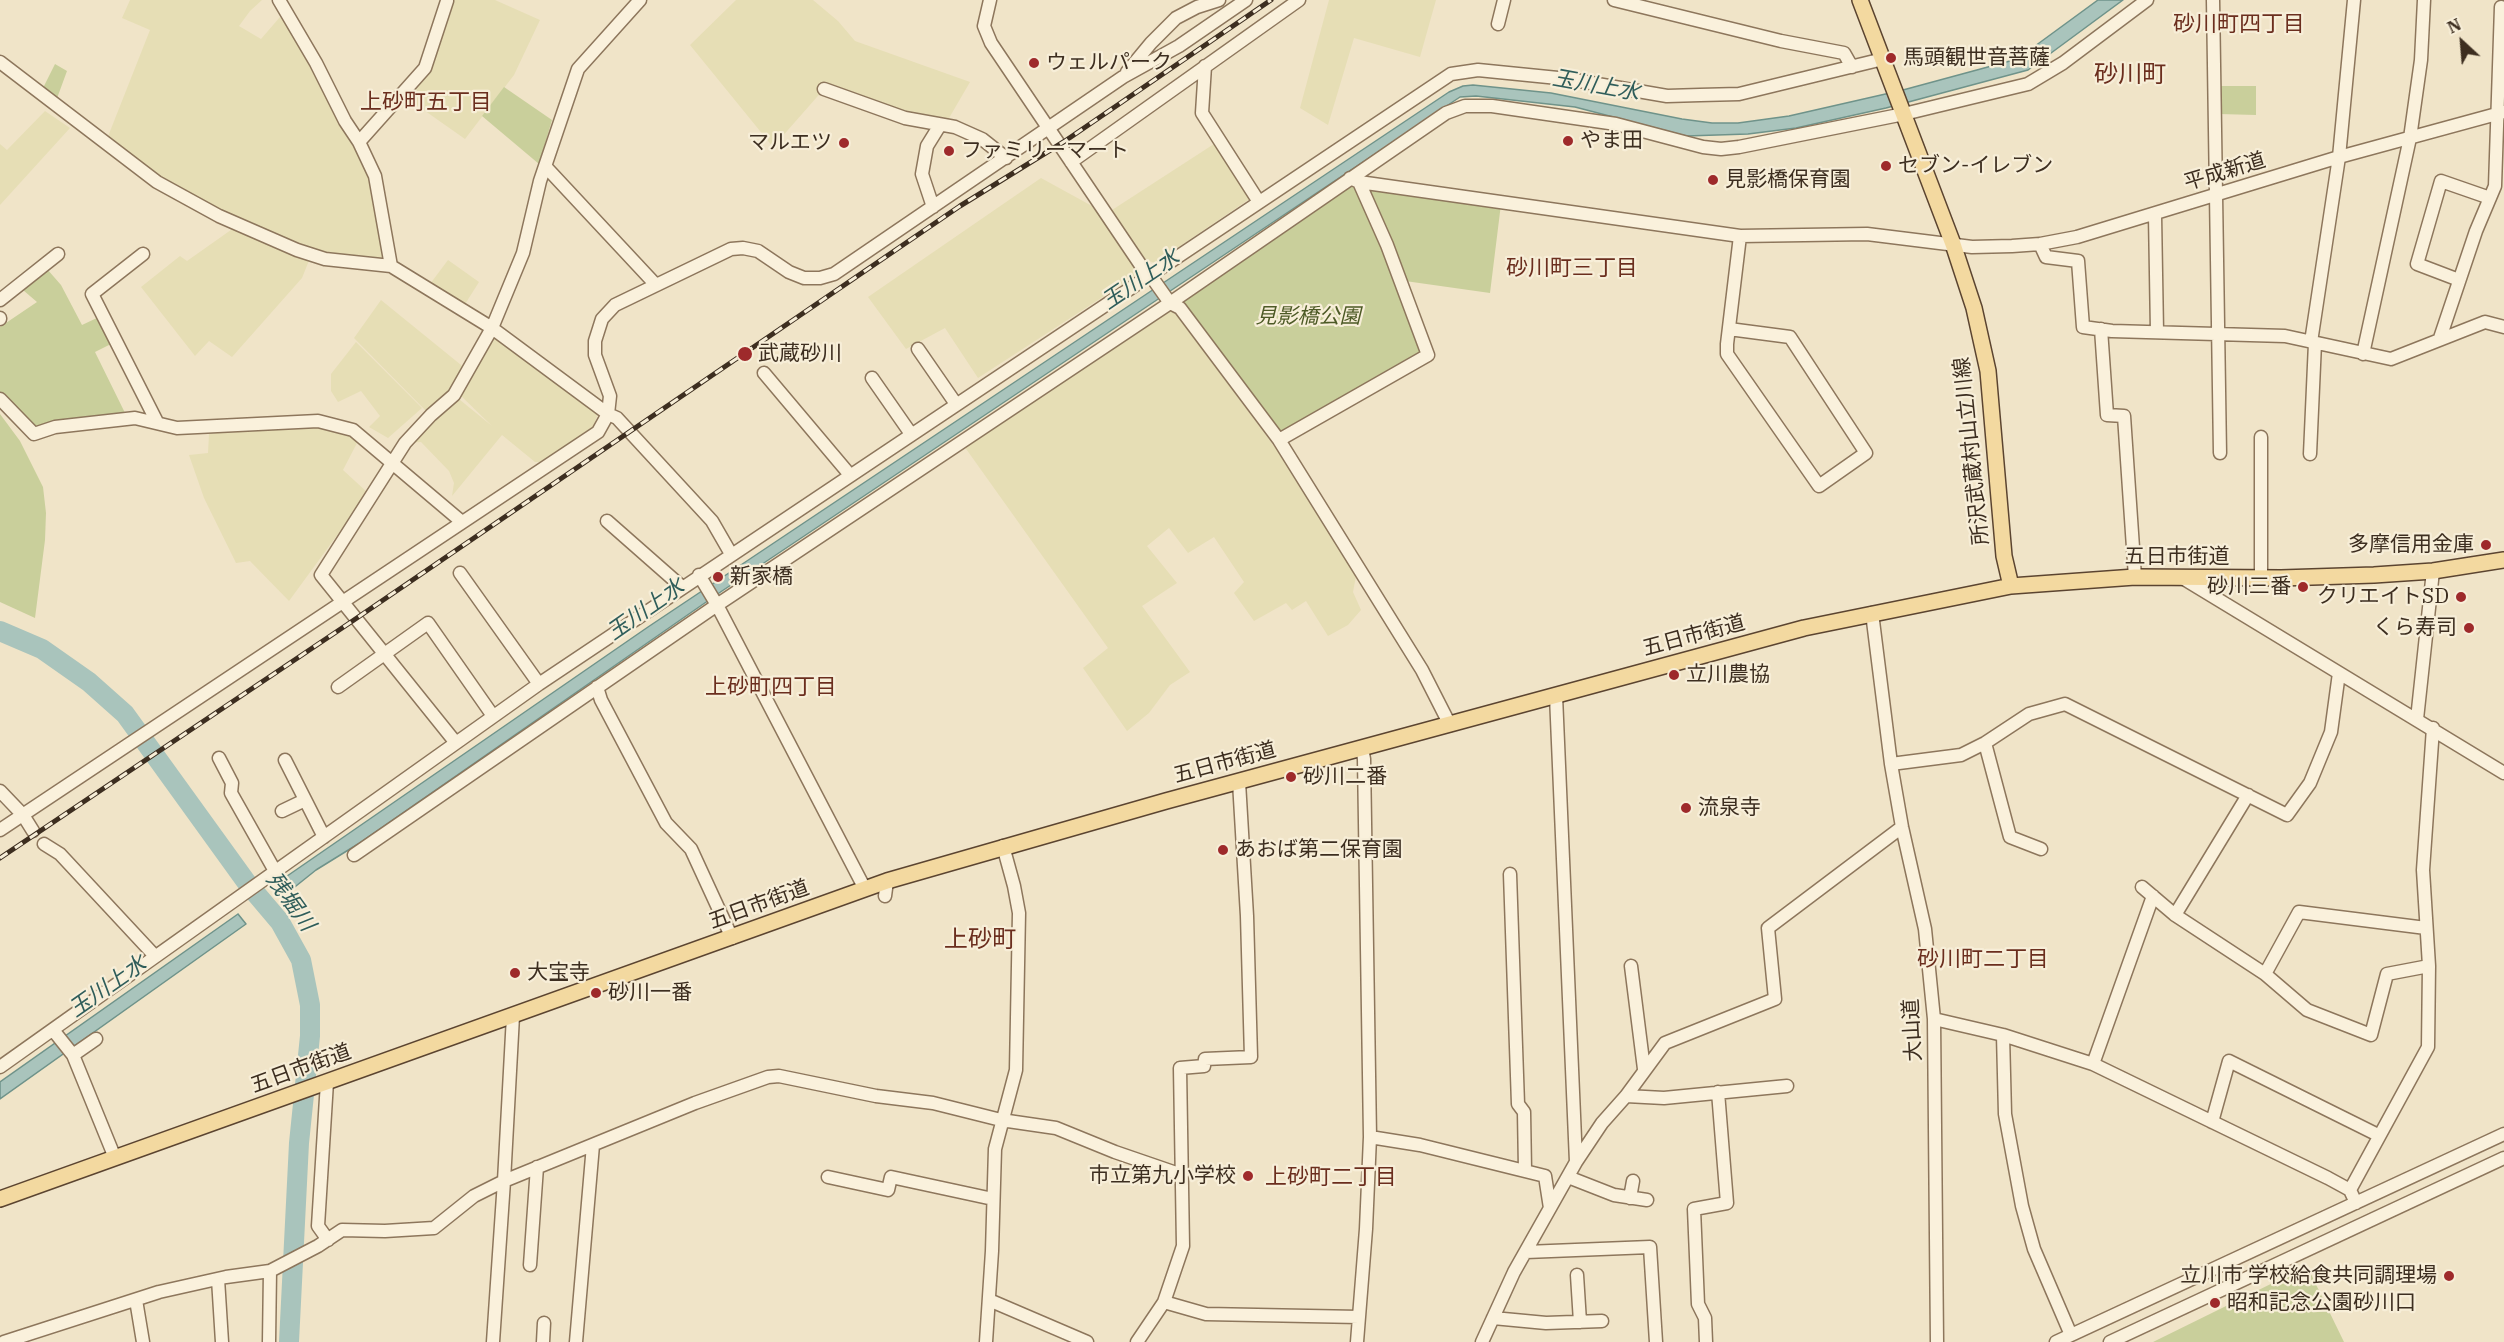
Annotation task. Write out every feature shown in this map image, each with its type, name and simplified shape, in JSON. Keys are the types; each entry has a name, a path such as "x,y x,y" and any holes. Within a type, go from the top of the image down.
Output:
{"main road":[{"path":"1860,0 1886,66"},
{"name":"所沢武蔵村山立川線","path":"1886,66 1953,244 1974,308 1988,371 2004,556 2011,586"},
{"name":"五日市街道","path":"0,1199 865,889 886,889 1003,846 1766,638 1872,613 2011,586 2135,577 2261,578 2433,571 2504,560"}],"street":[{"path":"279,0 316,63 375,176 391,266"},
{"path":"456,743 321,575 409,438 454,395 492,327 523,253 544,166 578,69 640,0"},
{"path":"990,0 985,16 986,34 1151,277 1168,300 1180,308 1279,440 1422,670 1450,725"},
{"path":"1123,77 1151,42 1176,18 1197,7 1219,0"},
{"path":"0,830 598,432 608,414 609,390 594,349 599,324 615,305 724,252 743,248 762,253 797,276 812,278 827,276 842,269 1123,77 1179,46 1246,0"},
{"path":"1071,162 1299,0"},
{"path":"1498,24 1504,0"},
{"path":"1614,0 1759,36 1844,53 1852,67"},
{"path":"354,855 597,687 715,602 1168,300 1354,180 1446,113 1465,106 1492,106 1608,122 1689,144 1721,149 2028,84 2063,63 2147,0"},
{"path":"2213,0 2220,453"},
{"path":"2310,454 2313,343 2338,157 2354,0"},
{"path":"2363,354 2410,138 2421,60 2424,0"},
{"path":"359,142 425,68 447,1"},
{"path":"2440,338 2459,280 2495,186 2500,113 2501,7 2504,8"},
{"path":"0,62 157,182 219,216 325,259 391,266 492,327 608,414 617,418 712,521 731,554"},
{"path":"1205,66 1202,113 1259,202"},
{"path":"0,1066 57,1034 154,955 682,586 701,578 731,554 1151,277 1451,74 1478,70 1568,79 1667,96 1739,94 1852,67 1886,66"},
{"path":"824,89 905,118 956,127 982,139 1006,158"},
{"name":"平成新道","path":"1354,180 1740,236 1867,234 1972,247 2040,244 2077,237 2338,157 2500,113"},
{"path":"933,207 922,174 927,146 940,124"},
{"path":"544,166 656,285"},
{"path":"1279,440 1428,356 1387,245 1354,180"},
{"path":"2459,280 2417,264 2441,181 2490,198"},
{"path":"2155,214 2157,332"},
{"path":"1729,329 1790,337 1866,453 1819,486 1727,354 1729,329 1740,236"},
{"path":"2040,244 2046,257 2078,261 2082,325 2101,329 2285,336 2391,359 2485,322 2504,327"},
{"path":"0,300 58,254"},
{"path":"143,254 92,294 157,422"},
{"path":"2101,329 2107,415 2124,416 2135,577"},
{"path":"918,349 956,404"},
{"path":"764,373 850,475"},
{"path":"872,378 911,434"},
{"path":"0,399 34,434 56,428 135,418 177,428 318,421 353,430 462,522"},
{"path":"2261,437 2261,578"},
{"path":"607,521 682,586"},
{"path":"2417,719 2433,571"},
{"path":"460,573 539,684"},
{"path":"701,578 865,889"},
{"path":"2181,578 2433,728 2504,773"},
{"name":"大山道","path":"1872,613 1891,765 1902,827 1925,928 1934,1019 1937,1342"},
{"path":"338,687 428,623 494,717"},
{"path":"1891,765 1961,755 2029,714 2065,704 2287,815 2310,783 2331,732 2339,674"},
{"path":"597,687 601,700 666,823 691,849 732,938"},
{"path":"1556,696 1576,1162"},
{"path":"2350,1190 2428,1047 2429,966 2423,870 2433,728"},
{"path":"1985,742 2010,837 2041,849"},
{"path":"1357,1342 1366,1229 1370,1137 1365,778 1362,748"},
{"path":"219,758 232,783 231,793 270,875"},
{"path":"285,760 324,837"},
{"path":"1137,1342 1164,1302 1183,1246 1180,1068 1204,1066 1205,1059 1251,1057 1247,916 1239,782"},
{"path":"0,791 23,815 33,831"},
{"path":"2175,915 2247,795"},
{"path":"282,811 305,800"},
{"path":"1482,1342 1526,1252 1576,1162 1602,1123 1626,1096 1665,1043 1775,999 1768,928 1902,827"},
{"path":"44,844 60,854 154,955"},
{"path":"986,1342 994,1149 1016,1070 1019,913 1003,846"},
{"path":"1510,874 1518,1104 1524,1112 1526,1170"},
{"path":"2142,887 2175,915 2265,974 2307,1010 2371,1035 2387,974 2429,966"},
{"path":"2093,1065 2152,896"},
{"path":"2265,974 2299,912 2426,928"},
{"path":"1631,966 1644,1069"},
{"path":"493,1342 513,1016"},
{"path":"1934,1019 2003,1035 2093,1065 2328,1178 2350,1190 2356,1203"},
{"path":"57,1034 71,1053 115,1158"},
{"path":"2003,1035 2005,1114 2022,1206 2034,1249 2071,1335"},
{"path":"71,1053 96,1038"},
{"path":"2212,1122 2229,1061 2378,1135"},
{"path":"4,1342 136,1300 218,1279 275,1269 342,1230 385,1231 434,1228 474,1196 504,1181 694,1103 768,1077 779,1076 876,1096 933,1103 1001,1120 1056,1128 1115,1152 1182,1175"},
{"path":"323,1083 318,1226 328,1240"},
{"path":"1626,1096 1664,1098 1787,1086"},
{"path":"1706,1342 1705,1318 1698,1304 1694,1209 1727,1203 1718,1092"},
{"path":"2055,1342 2504,1134"},
{"path":"1370,1137 1420,1146 1545,1176 1550,1208"},
{"path":"576,1342 593,1145"},
{"path":"2110,1342 2504,1158"},
{"path":"530,1265 537,1167"},
{"path":"828,1177 888,1190 891,1177 993,1199"},
{"path":"1568,1177 1614,1195 1647,1200"},
{"path":"1630,1197 1633,1181"},
{"path":"2276,1240 2285,1260"},
{"path":"1526,1252 1650,1247 1656,1342"},
{"path":"269,1342 275,1269"},
{"path":"1577,1275 1580,1322"},
{"path":"218,1279 222,1342"},
{"path":"136,1300 142,1342"},
{"path":"989,1300 1088,1342"},
{"path":"1164,1302 1206,1314 1359,1317"},
{"path":"1493,1318 1546,1323 1602,1321"},
{"path":"543,1342 544,1323"}],"shaded area":[{"path":"130,0 262,0 239,26 261,39 280,17 316,63 375,176 386,266 310,258 302,278 232,357 209,341 195,356 141,287 180,256 187,261 238,225 105,144 150,30 122,18"},
{"path":"447,0 495,0 540,20 514,75 465,139 401,94 425,68"},
{"path":"736,0 813,0 838,21 855,41 970,82 945,125 824,89 773,147 690,45"},
{"path":"1329,0 1436,0 1420,57 1354,38 1328,125 1300,108"},
{"path":"45,111 70,128 0,205 0,144 7,150"},
{"path":"1214,144 1251,198 1155,263 1146,260 1112,210"},
{"path":"1041,178 1092,206 1136,268 1135,276 978,378 945,328 906,349 868,297"},
{"path":"448,260 479,282 462,309 427,288"},
{"path":"381,300 466,369 454,395 492,426 457,392 491,330 599,411 593,427 542,462 535,462 502,435 452,496 454,483 449,471 421,442 405,443 430,415 354,338"},
{"path":"1164,311 1171,311 1177,315 1276,449 1356,576 1353,592 1361,610 1348,625 1328,636 1306,601 1292,610 1286,603 1254,621 1234,593 1244,582 1214,537 1188,553 1169,528 1147,546 1177,583 1142,606 1190,672 1170,685 1149,713 1127,731 1083,668 1108,648 964,446"},
{"path":"356,342 422,408 388,438 369,427 380,416 361,391 338,402 331,391 331,374"},
{"path":"318,421 353,430 357,443 343,470 368,493 289,601 250,561 236,563 204,498 189,455 208,453 209,434 215,427"}],"green space":[{"path":"55,64 67,71 56,101 42,90"},
{"path":"2220,86 2256,86 2256,115 2219,114"},
{"path":"504,87 552,120 539,164 482,116"},
{"name":"見影橋公園","path":"1350,182 1501,204 1490,293 1398,280 1423,355 1282,437 1172,298"},
{"path":"47,269 61,285 82,325 99,317 113,343 95,352 127,417 36,432 0,398 0,327 37,302 23,290"},
{"path":"0,414 20,441 43,487 46,513 45,540 35,618 0,602"},
{"path":"2307,1266 2344,1342 2153,1342 2289,1275"}],"water":[{"path":"2098,0 2123,0 2028,70 1886,108 1796,128 1748,134 1686,136 1575,107 1476,96 1460,97 722,591 358,844 316,870 286,894 277,883 648,627 1449,92 1463,86 1473,85 1551,93 1712,123 1738,123 1789,116 1903,90 2010,61 2020,57"},
{"path":"238,914 246,924 0,1099 0,1082"}],"waterway":[{"name":"残堀川","path":"0,631 42,649 89,682 125,714 247,883 280,922 301,960 310,1005 310,1036 299,1143 289,1342"}],"railway":[{"path":"0,858 351,622 960,206 1065,141 1271,0"}],"place":[{"name":"馬頭観世音菩薩","path":"1891,58"},
{"name":"ウェルパーク","path":"1034,63"},
{"name":"やま田","path":"1568,141"},
{"name":"マルエツ","path":"844,143"},
{"name":"ファミリーマート","path":"949,151"},
{"name":"セブン-イレブン","path":"1886,166"},
{"name":"見影橋保育園","path":"1713,180"},
{"name":"武蔵砂川","path":"745,354"},
{"name":"多摩信用金庫","path":"2486,545"},
{"name":"新家橋","path":"718,577"},
{"name":"砂川三番","path":"2303,587"},
{"name":"クリエイトSD","path":"2461,597"},
{"name":"くら寿司","path":"2469,628"},
{"name":"立川農協","path":"1674,675"},
{"name":"砂川二番","path":"1291,777"},
{"name":"流泉寺","path":"1686,808"},
{"name":"あおば第二保育園","path":"1223,850"},
{"name":"大宝寺","path":"515,973"},
{"name":"砂川一番","path":"596,993"},
{"name":"市立第九小学校","path":"1248,1176"},
{"name":"立川市 学校給食共同調理場","path":"2449,1276"},
{"name":"昭和記念公園砂川口","path":"2215,1303"}],"district":[{"name":"砂川町四丁目","path":"2239,25"},
{"name":"砂川町","path":"2130,75"},
{"name":"上砂町五丁目","path":"426,103"},
{"name":"砂川町三丁目","path":"1572,269"},
{"name":"上砂町四丁目","path":"771,688"},
{"name":"上砂町","path":"980,940"},
{"name":"砂川町二丁目","path":"1983,960"},
{"name":"上砂町二丁目","path":"1331,1178"}],"water label":[{"name":"玉川上水","path":"1596,86"},
{"name":"玉川上水","path":"1141,280"},
{"name":"玉川上水","path":"646,610"},
{"name":"玉川上水","path":"108,987"}]}
